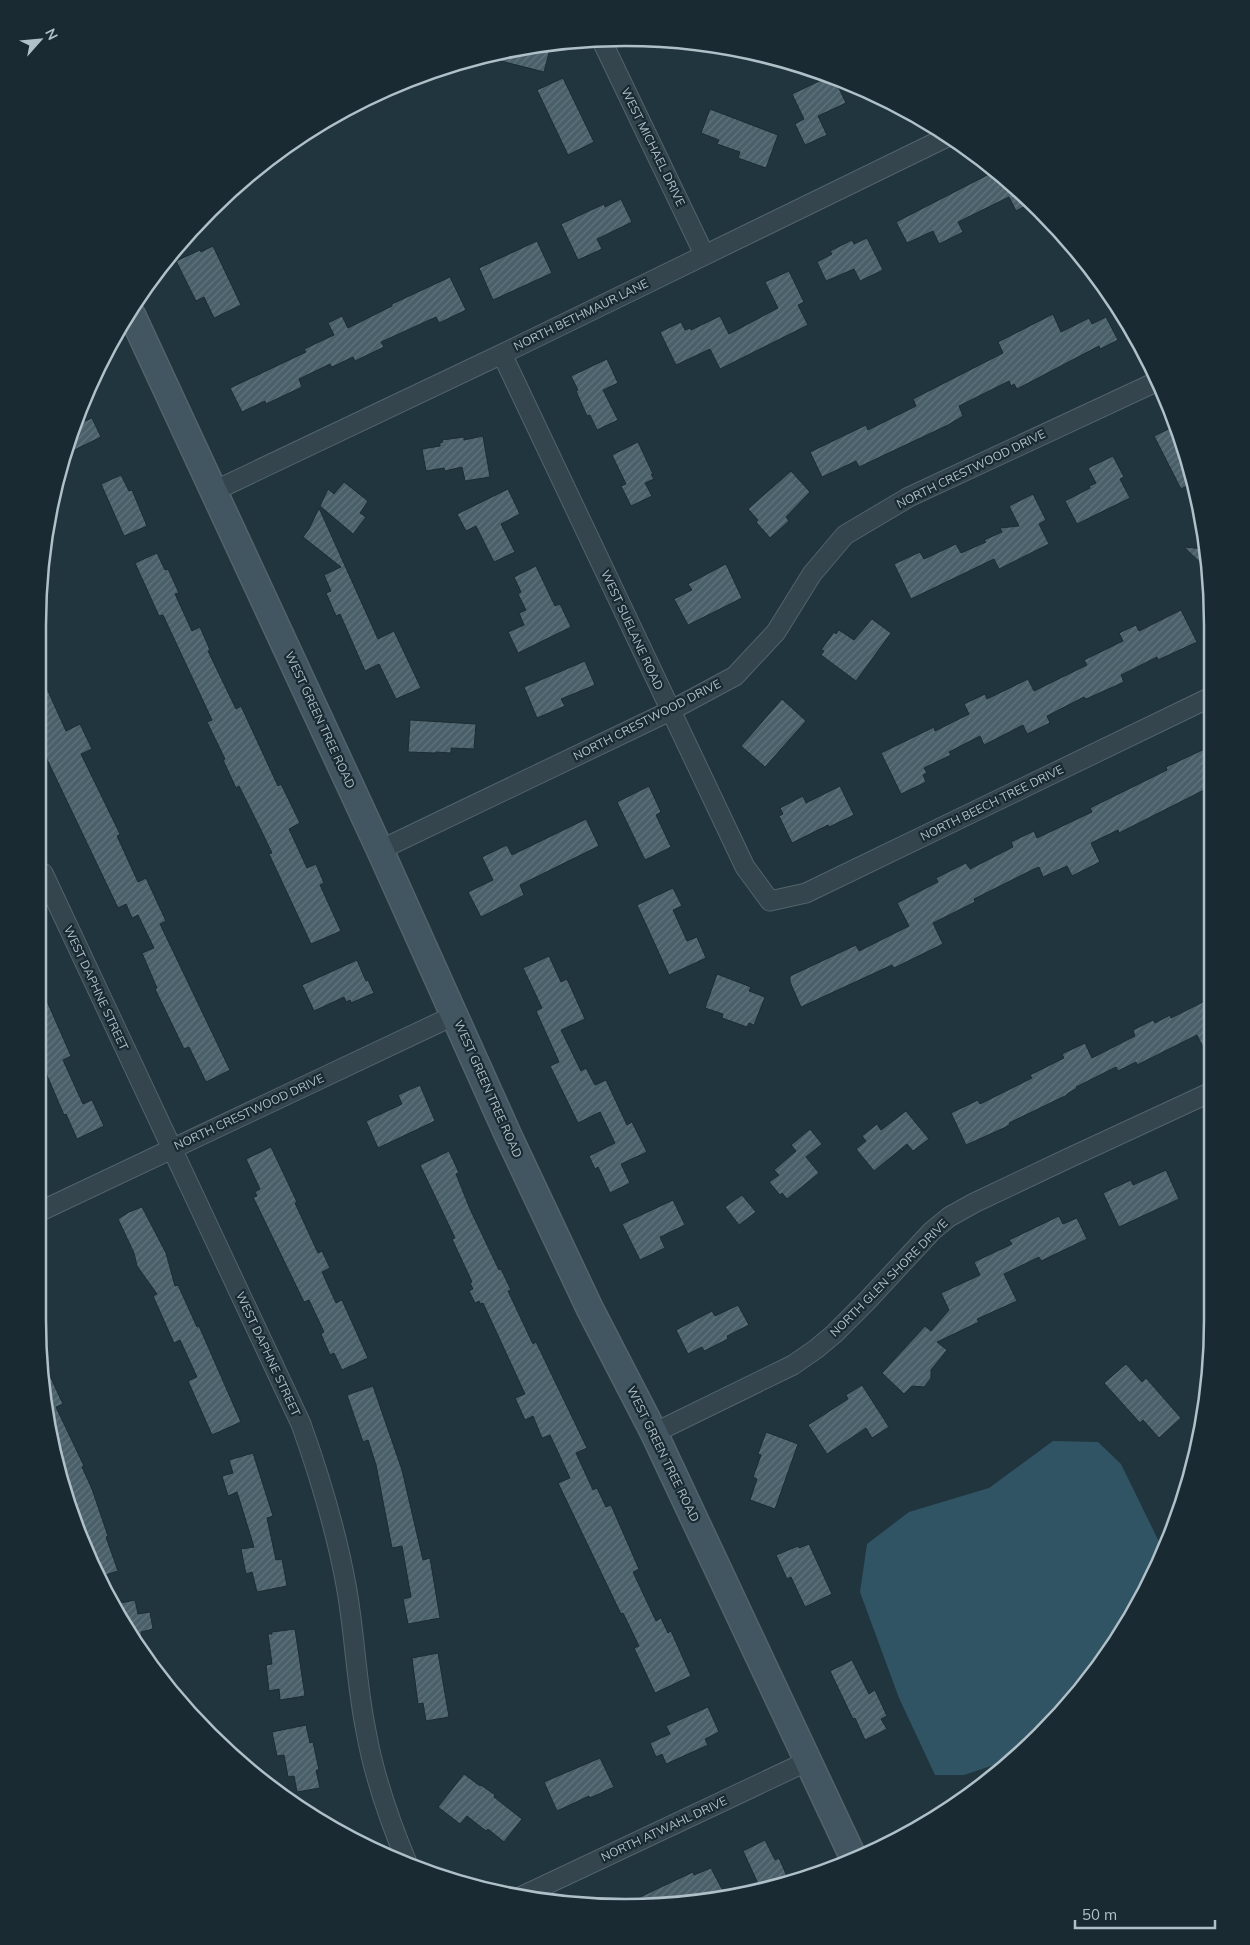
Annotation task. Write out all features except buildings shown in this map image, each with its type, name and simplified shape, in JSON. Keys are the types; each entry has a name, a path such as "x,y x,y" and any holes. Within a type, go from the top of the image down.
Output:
{"street":[{"name":"WEST MICHAEL DRIVE","path":"605,47 704,254"},
{"name":"NORTH BETHMAUR LANE","path":"214,491 502,354 941,140"},
{"name":"WEST GREEN TREE ROAD","path":"134,319 380,850 508,1135 586,1300 654,1433 851,1853"},
{"name":"WEST SUELANE ROAD","path":"502,354 745,867 770,901"},
{"name":"NORTH CRESTWOOD DRIVE","path":"380,850 670,710 735,676 776,632 812,574 845,535 909,497 1151,384"},
{"name":"NORTH BEECH TREE DRIVE","path":"770,901 806,893 1204,700"},
{"name":"WEST DAPHNE STREET","path":"46,879 301,1424 317,1469 332,1521 346,1585 366,1731 381,1791 404,1855"},
{"name":"NORTH CRESTWOOD DRIVE","path":"46,1209 455,1015"},
{"name":"NORTH GLEN SHORE DRIVE","path":"654,1433 793,1365 816,1349 866,1302 932,1231 949,1217 1062,1161 1204,1095"},
{"name":"NORTH ATWAHL DRIVE","path":"532,1891 808,1760"}],"water":[{"path":"1053,1441 1098,1442 1121,1464 1159,1542 1144,1576 1106,1642 1060,1702 1034,1729 995,1765 964,1775 935,1775 899,1698 860,1592 867,1544 909,1512 989,1488"}]}
